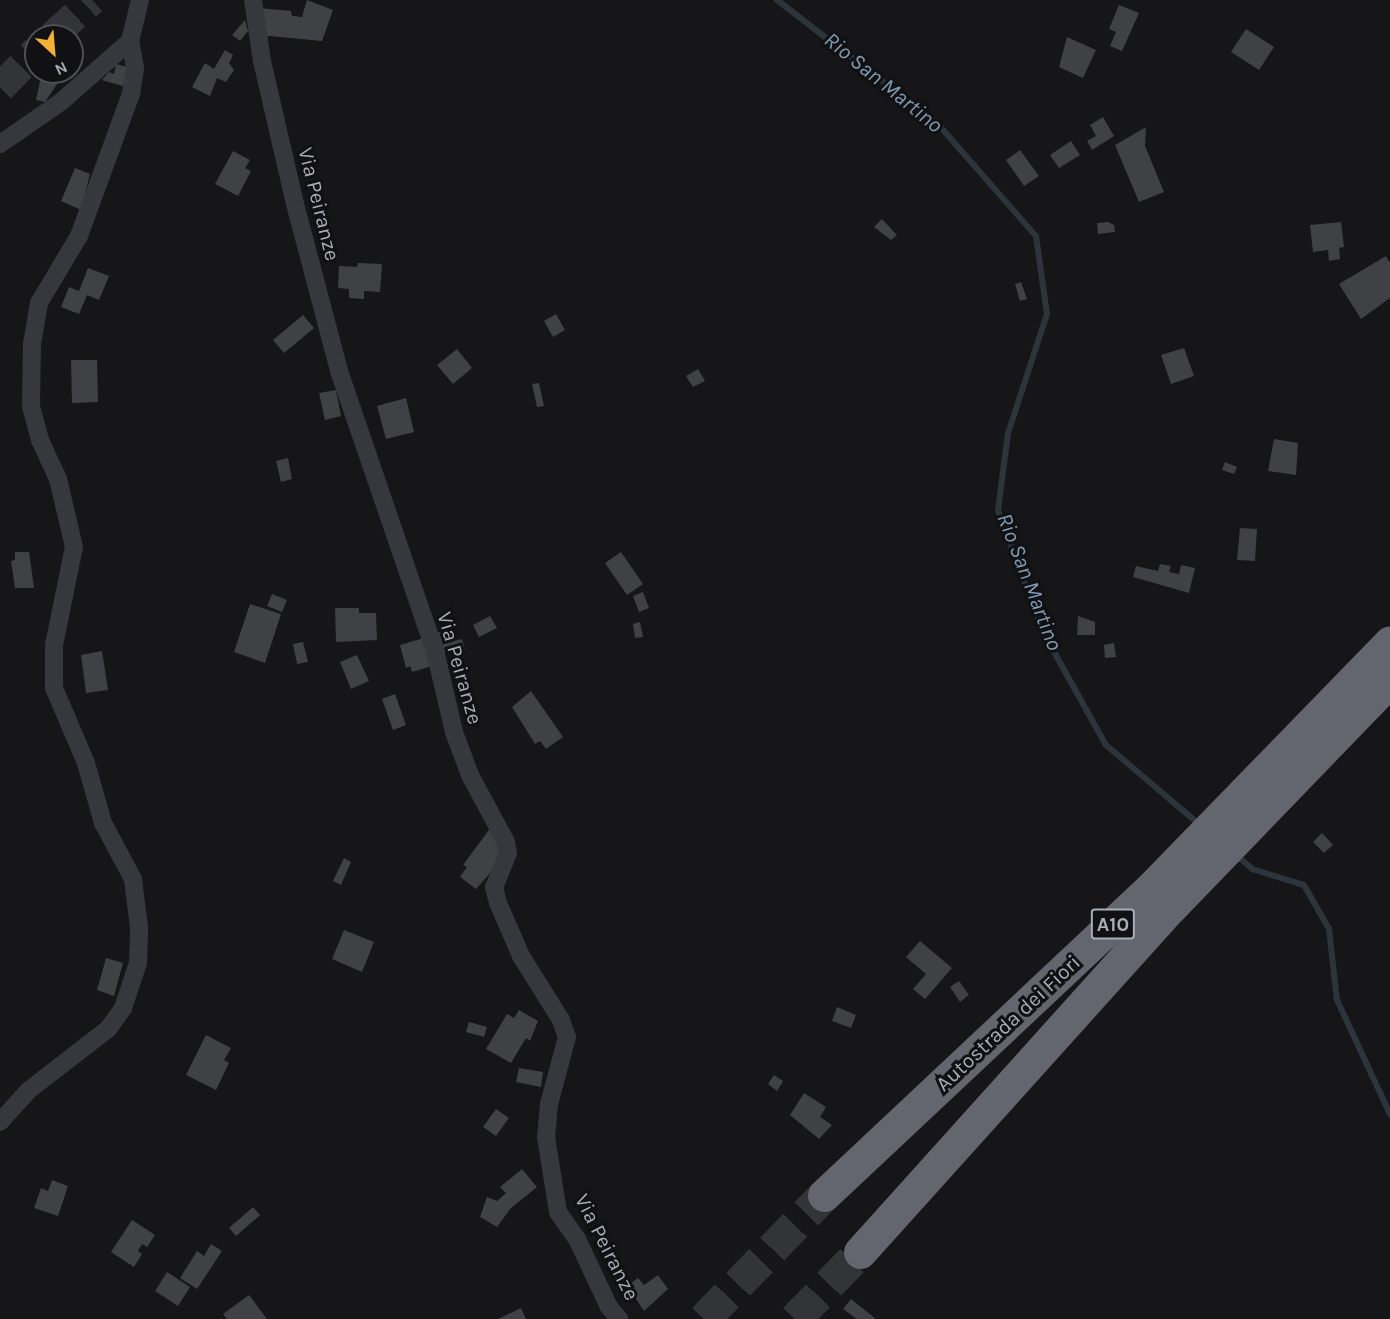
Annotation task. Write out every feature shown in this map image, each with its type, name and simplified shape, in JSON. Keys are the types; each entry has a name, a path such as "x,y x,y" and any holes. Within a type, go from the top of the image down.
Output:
{"highway":[{"name":"Autostrada dei Fiori","path":"824,1195 1150,889 1390,642"},
{"name":"Autostrada dei Fiori","path":"860,1252 1171,907 1390,680"}],"street":[{"path":"0,1122 29,1090 108,1029 123,1008 138,963 139,928 133,879 103,823 86,763 54,688 54,645 75,547 58,480 40,440 31,406 32,344 39,303 79,236 131,94 135,68 130,41 140,0"},
{"name":"Via Peiranze","path":"253,0 262,61 292,193 339,371 436,655 454,732 470,776 506,842 508,853 494,886 498,903 516,946 561,1020 567,1037 549,1104 546,1137 558,1212 577,1239 609,1307 619,1319"},
{"path":"0,144 62,101 130,41"}],"building":[{"path":"307,0 333,10 322,41 259,35 259,8 291,11 292,16 302,17"},
{"path":"1119,5 1139,13 1122,51 1110,46 1116,32 1109,29"},
{"path":"245,20 248,31 240,41 232,35"},
{"path":"1246,29 1274,47 1259,70 1231,52"},
{"path":"1067,37 1096,50 1083,78 1059,67"},
{"path":"225,50 233,55 229,63 234,70 226,82 217,78 210,96 192,87 205,63 214,69"},
{"path":"116,64 127,67 126,87 102,80 109,72 114,74"},
{"path":"39,84 57,84 45,102 36,100"},
{"path":"1103,117 1114,136 1092,150 1087,141 1096,136 1090,125"},
{"path":"1146,127 1145,146 1164,192 1139,202 1115,145"},
{"path":"1071,141 1080,155 1059,168 1050,155"},
{"path":"1020,150 1039,176 1024,186 1006,160"},
{"path":"233,151 250,160 245,168 251,171 238,196 215,184"},
{"path":"75,168 90,174 81,210 61,201"},
{"path":"882,219 897,235 891,240 874,227"},
{"path":"1108,222 1114,225 1115,232 1098,234 1097,223"},
{"path":"1341,222 1344,247 1339,248 1340,259 1329,261 1328,250 1313,252 1310,225"},
{"path":"1386,256 1390,263 1390,298 1361,319 1339,284"},
{"path":"358,263 382,264 380,292 364,291 364,299 349,298 349,289 338,288 339,266 357,267"},
{"path":"88,268 109,276 99,300 87,295 79,314 61,307 69,287 79,291"},
{"path":"1021,282 1027,299 1020,301 1015,284"},
{"path":"556,314 565,330 553,337 544,321"},
{"path":"303,315 314,328 284,353 273,340"},
{"path":"1184,348 1194,376 1171,384 1161,355"},
{"path":"457,349 472,368 453,384 437,365"},
{"path":"71,360 97,360 98,402 72,403"},
{"path":"698,369 705,381 693,387 686,376"},
{"path":"539,383 544,406 537,407 532,384"},
{"path":"336,390 341,416 325,420 319,393"},
{"path":"406,398 414,432 386,439 377,406"},
{"path":"1274,439 1298,443 1296,475 1268,471"},
{"path":"288,458 292,479 281,482 276,461"},
{"path":"1225,462 1237,467 1234,474 1222,470"},
{"path":"1240,528 1257,529 1255,561 1237,560"},
{"path":"15,552 29,552 34,588 15,588 11,561 15,560"},
{"path":"621,552 643,584 627,595 605,563"},
{"path":"1160,564 1171,566 1169,572 1179,574 1181,565 1195,568 1189,593 1133,577 1136,566 1158,571"},
{"path":"643,592 649,608 639,612 633,596"},
{"path":"272,594 287,600 282,612 267,606"},
{"path":"250,604 281,614 265,663 234,652"},
{"path":"335,608 359,608 359,613 376,613 377,640 336,642"},
{"path":"490,616 497,628 479,637 473,625"},
{"path":"1078,616 1095,622 1095,635 1077,635"},
{"path":"640,622 643,637 635,638 633,624"},
{"path":"451,629 454,641 462,639 465,649 438,655 432,634"},
{"path":"424,638 432,666 412,672 410,666 406,668 400,645"},
{"path":"303,642 308,662 297,664 293,644"},
{"path":"1114,643 1116,657 1105,658 1104,645"},
{"path":"102,651 108,690 86,693 81,655"},
{"path":"357,655 369,681 351,689 340,662"},
{"path":"531,691 563,737 546,749 540,741 535,744 512,707"},
{"path":"395,694 406,725 393,730 382,699"},
{"path":"489,830 499,837 499,863 476,889 460,877 467,867 463,865"},
{"path":"1322,833 1333,845 1324,853 1313,842"},
{"path":"344,858 351,862 341,885 333,881"},
{"path":"344,930 374,942 362,972 332,959"},
{"path":"920,941 952,968 925,999 913,989 926,974 906,957"},
{"path":"106,958 123,963 114,996 97,990"},
{"path":"959,981 969,995 960,1002 950,987"},
{"path":"837,1007 856,1015 851,1028 832,1021"},
{"path":"519,1010 538,1021 530,1041 526,1038 511,1063 486,1049 507,1014 514,1018"},
{"path":"469,1022 487,1027 484,1037 466,1032"},
{"path":"206,1035 231,1048 224,1060 229,1063 216,1090 186,1075"},
{"path":"519,1068 543,1072 541,1087 516,1082"},
{"path":"774,1075 783,1081 777,1091 768,1084"},
{"path":"804,1093 826,1107 820,1117 832,1125 819,1139 790,1115"},
{"path":"496,1109 509,1118 496,1136 483,1127"},
{"path":"522,1169 537,1187 511,1208 497,1227 480,1217 487,1197 497,1201 506,1193 500,1187"},
{"path":"52,1180 68,1186 58,1216 34,1208 41,1188 48,1191"},
{"path":"253,1207 260,1215 236,1236 229,1228"},
{"path":"132,1220 155,1235 147,1247 142,1244 138,1251 142,1254 134,1267 111,1252"},
{"path":"211,1244 222,1251 197,1289 180,1278 197,1251 204,1256"},
{"path":"167,1272 190,1287 178,1306 155,1291"},
{"path":"658,1275 668,1289 644,1311 627,1286 638,1278 644,1285"},
{"path":"249,1295 267,1319 227,1319 223,1314"},
{"path":"851,1299 876,1319 857,1319 843,1309"},
{"path":"521,1308 526,1319 498,1319"}],"waterway":[{"name":"Rio San Martino","path":"777,0 937,123 1036,236 1047,314 1008,433 998,510 1043,632 1106,745 1200,825"},
{"name":"Rio San Martino","path":"1235,854 1252,869 1304,885 1329,929 1337,1000 1390,1114"}],"tunnel":[{"path":"66,24 92,0"},
{"path":"0,88 24,63"},
{"path":"704,1319 824,1195"},
{"path":"795,1319 860,1252"}]}
